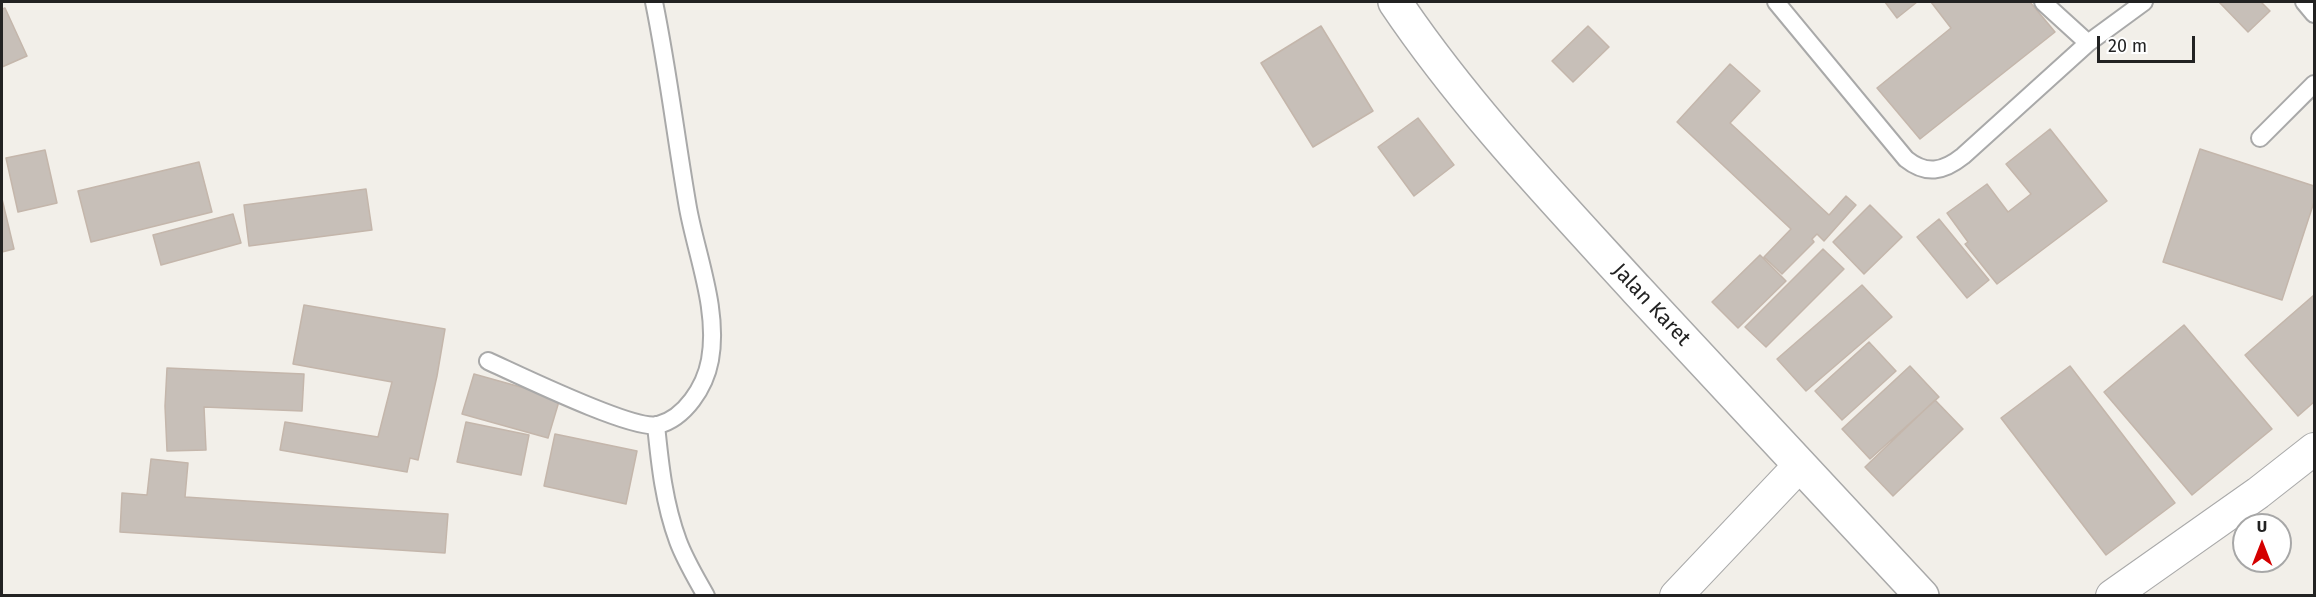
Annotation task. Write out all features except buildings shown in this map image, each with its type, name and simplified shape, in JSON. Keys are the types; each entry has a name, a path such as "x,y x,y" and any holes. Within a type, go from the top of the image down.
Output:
{"street":[{"name":"Jalan Karet","path":"1395,2 1420,39 1485,120 1594,243 1922,596"},
{"path":"2112,596 2258,494 2314,449"},
{"path":"1676,596 1800,465"}],"lane":[{"path":"488,361 594,408 635,422 656,425 682,411 702,385 710,361 712,328 688,208 667,65 654,2"},
{"path":"1776,2 1906,159 1930,171 1943,169 1963,156 2088,43 2144,2"},
{"path":"2043,2 2088,43"},
{"path":"2304,2 2314,14"},
{"path":"2260,138 2314,84"},
{"path":"656,425 661,478 667,505 679,543 706,596"}]}
